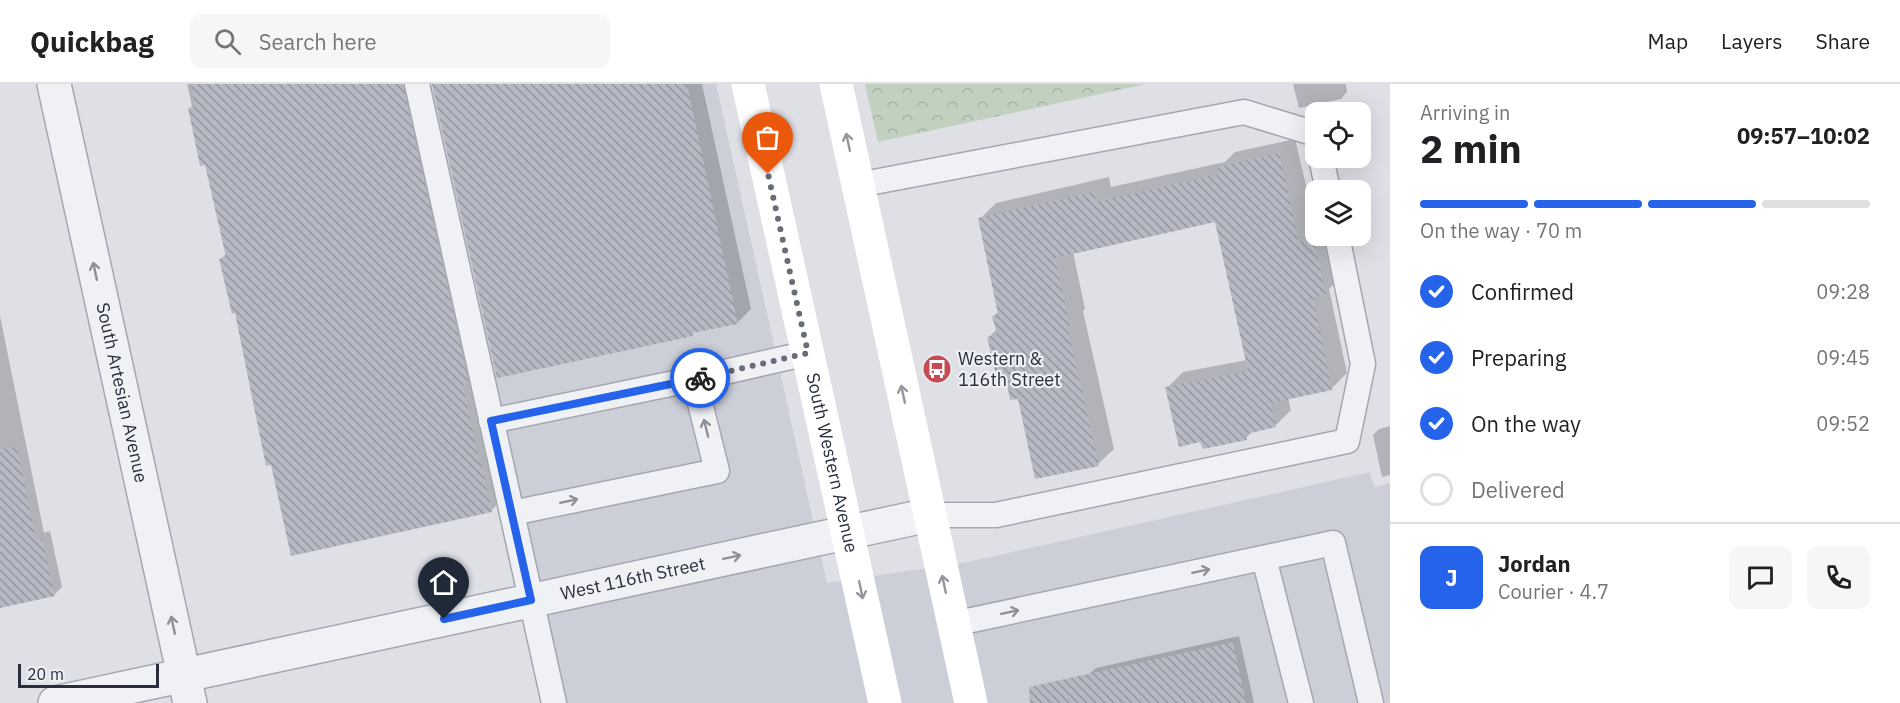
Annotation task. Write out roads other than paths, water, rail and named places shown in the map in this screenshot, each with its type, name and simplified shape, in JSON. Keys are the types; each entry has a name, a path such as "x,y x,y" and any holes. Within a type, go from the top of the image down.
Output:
{"main road":[{"name":"South Western Avenue","path":"748,84 885,703"},
{"path":"836,84 971,703"}],"street":[{"name":"South Artesian Avenue","path":"54,84 187,689"},
{"name":"West 116th Street","path":"55,703 187,689 531,600 929,515"}],"lane":[{"path":"417,84 554,703"},
{"path":"858,185 1244,112 1305,131"},
{"path":"929,515 996,515 1347,441 1363,364 1339,246"},
{"path":"491,421 808,353"},
{"path":"512,513 717,471 694,379"},
{"path":"953,624 1333,543 1371,703"},
{"path":"1264,558 1300,703"}],"place":[{"name":"Western & 116th Street","path":"937,369"}]}
